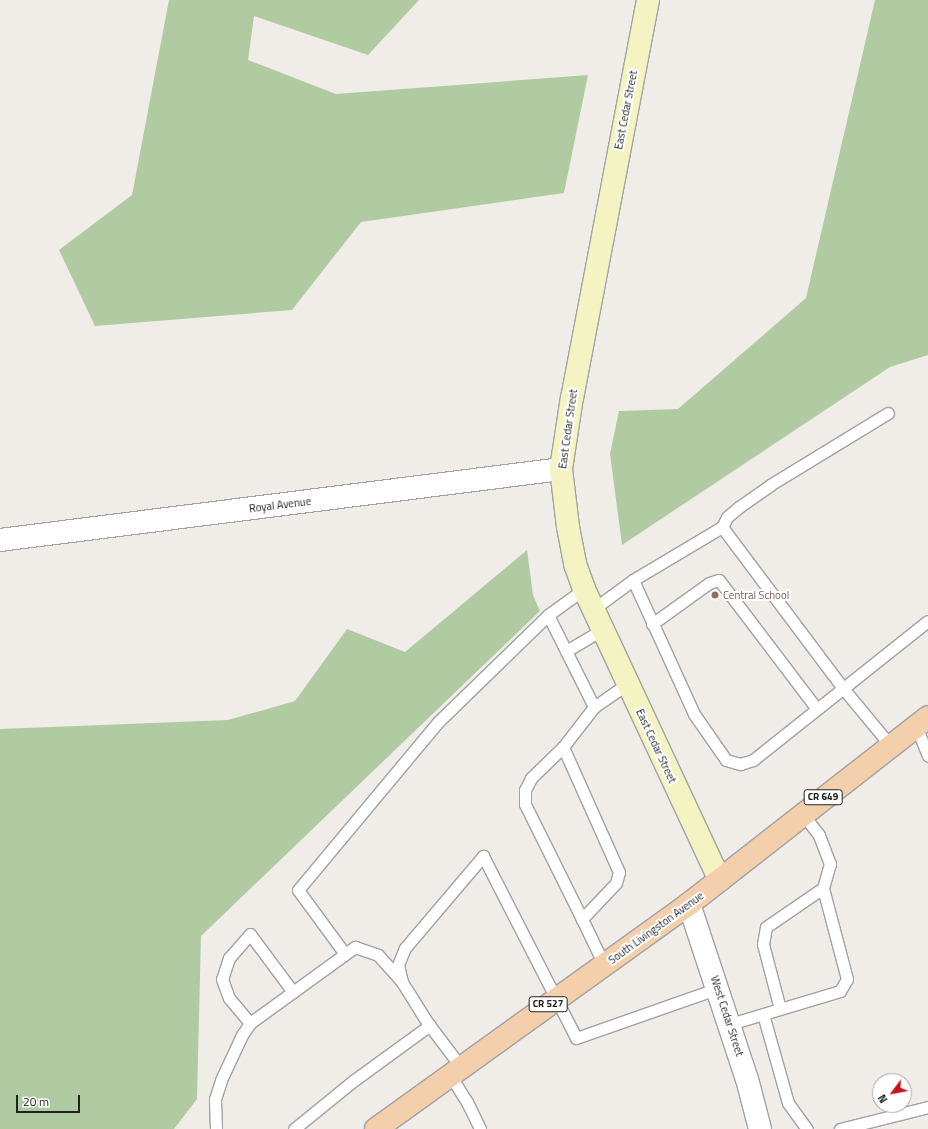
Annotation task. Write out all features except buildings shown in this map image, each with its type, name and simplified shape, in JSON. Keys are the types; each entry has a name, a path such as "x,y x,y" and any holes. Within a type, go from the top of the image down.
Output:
{"main road":[{"name":"South Livingston Avenue","path":"376,1129 556,998 689,904 802,813 922,722"}],"street":[{"name":"East Cedar Street","path":"648,0 572,397 561,469 568,527 575,564 592,610 720,880"},
{"name":"Royal Avenue","path":"0,540 561,469"},
{"name":"West Cedar Street","path":"689,904 730,1024 760,1129"}],"lane":[{"path":"592,610 633,580 722,527 727,517 770,485 888,413"},
{"path":"722,527 842,687 890,745"},
{"path":"633,580 694,714 726,760 740,764 753,760 842,687 928,621"},
{"path":"652,624 709,583 719,580 816,708"},
{"path":"345,954 298,890 438,722 548,615 584,589"},
{"path":"548,615 594,708"},
{"path":"566,651 602,630"},
{"path":"604,965 525,804 525,790 531,778 563,747 594,708 627,684"},
{"path":"922,722 928,756"},
{"path":"563,747 619,872 616,883 582,919"},
{"path":"730,1024 840,991 847,979 823,888 830,864 819,835 802,813"},
{"path":"402,982 398,965 405,948 482,856 576,1038 718,988"},
{"path":"780,1009 763,944 766,927 823,888"},
{"path":"250,1023 229,998 222,979 229,958 250,934 293,992"},
{"path":"216,1129 215,1099 221,1080 242,1035 250,1023 355,947 378,955 402,982 456,1071 480,1129"},
{"path":"763,1014 788,1103 807,1129"},
{"path":"294,1129 353,1081 430,1026"},
{"path":"840,1129 928,1107"}],"green space":[{"path":"169,0 419,0 368,55 254,16 248,60 336,94 588,75 564,193 361,222 292,310 95,326 59,250 132,195"},
{"path":"875,0 928,0 928,355 890,367 622,545 610,454 619,411 678,409 806,298"},
{"path":"527,550 533,595 540,611 201,936 197,1099 174,1129 0,1129 0,729 228,720 295,701 347,629 405,652"}],"place":[{"name":"Central School","path":"715,595"}]}
